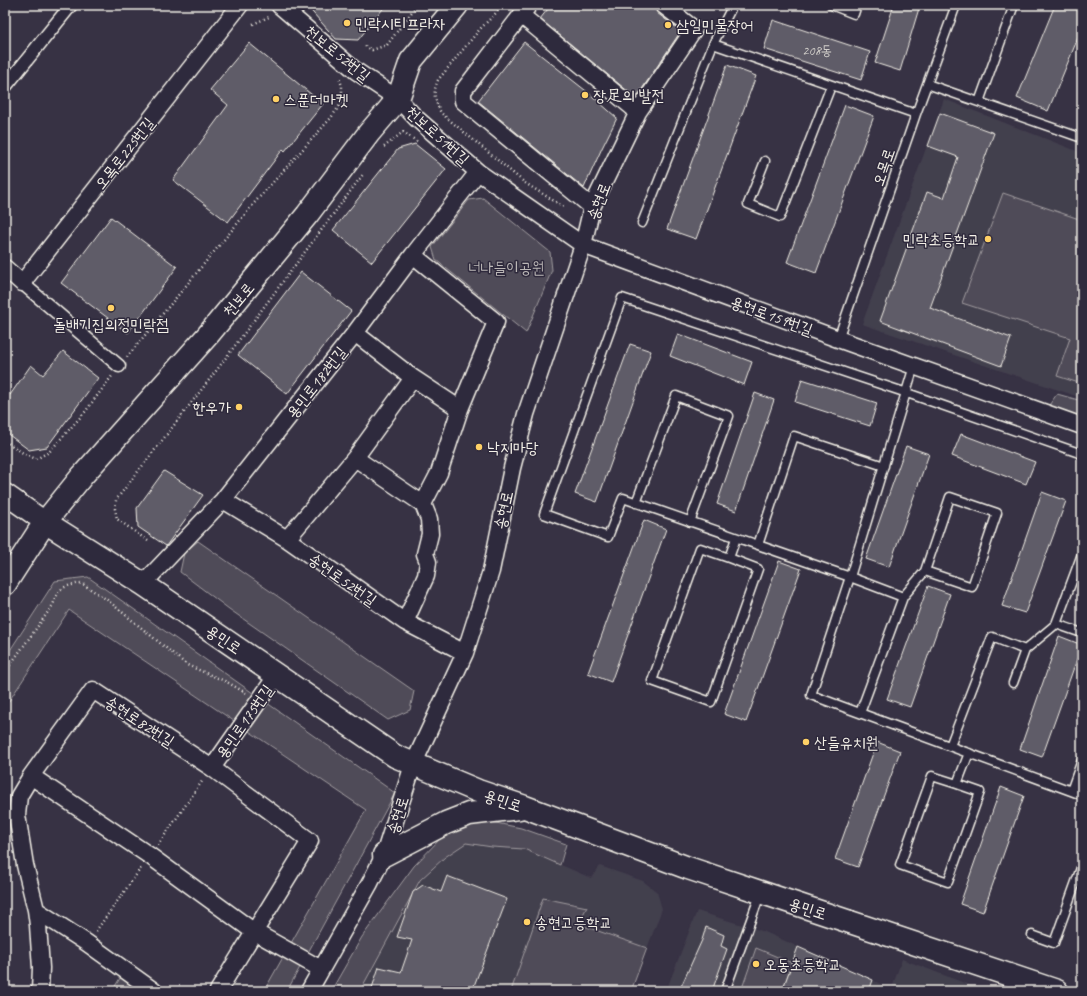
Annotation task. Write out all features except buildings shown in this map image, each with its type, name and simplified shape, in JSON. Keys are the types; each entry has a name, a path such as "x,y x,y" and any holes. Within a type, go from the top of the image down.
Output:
{"main road":[{"name":"천보로","path":"5,584 45,522 82,476 208,335 307,215 369,133 398,99 411,61 457,5"},
{"name":"용민로","path":"45,522 143,584 396,756 413,765 478,791 688,868 1057,991"},
{"path":"384,855 446,823 468,814 525,807"}],"street":[{"path":"5,87 71,5"},
{"name":"오목로225번길","path":"22,283 240,5"},
{"name":"천보로52번길","path":"279,5 356,71 398,99"},
{"name":"송현로","path":"309,991 370,883 384,855 413,765 466,653 490,571 526,414 583,245 592,207 638,112 694,29 664,5"},
{"path":"592,207 463,101 463,90 525,10 638,112"},
{"name":"천보로51번길","path":"398,99 416,118 478,172"},
{"name":"용현로159번길","path":"478,172 583,245 838,339 1082,426"},
{"name":"용민로182번길","path":"143,584 223,500 355,333 413,255 478,172"},
{"path":"413,255 496,322 460,409 439,472 423,504"},
{"path":"5,268 119,366"},
{"path":"355,333 413,378 460,409"},
{"path":"287,539 355,458 413,378"},
{"path":"355,458 423,504 428,519 430,534 426,554 428,562 426,576 405,622"},
{"name":"용민로","path":"5,494 45,522"},
{"name":"송현로52번길","path":"223,500 287,539 405,622 466,653"},
{"name":"용민로175번길","path":"212,768 277,675"},
{"name":"송현로82번길","path":"40,991 41,968 38,925 36,910 25,865 17,815 19,796 31,776 93,690 212,768 310,841 253,931 218,991"},
{"path":"31,776 150,856 253,931 321,969"},
{"path":"36,910 87,943 154,991"}],"lane":[{"path":"642,223 713,44 733,5"},
{"path":"831,5 854,14 857,5"},
{"name":"오목로","path":"838,339 916,114 956,5"},
{"path":"979,102 1014,5"},
{"path":"713,44 831,86 916,114"},
{"path":"927,84 1082,138"},
{"path":"765,161 748,204 780,217 831,86"},
{"path":"903,597 623,498 608,537 544,514 622,298 907,393 1082,454"},
{"path":"914,366 850,577 811,695 1082,795"},
{"path":"636,503 676,396 729,416 690,522"},
{"path":"758,545 794,436 884,466"},
{"path":"860,713 903,597 925,571 950,497 997,513 972,587 925,571"},
{"path":"729,558 736,538"},
{"path":"700,548 729,558 758,568 711,702 652,680 700,548"},
{"path":"1013,683 1025,650 1056,624 1082,554"},
{"path":"1056,624 1082,633"},
{"path":"950,746 992,637 1025,650"},
{"path":"957,784 969,753"},
{"path":"1071,791 1082,760"},
{"path":"932,776 957,784 980,792 948,882 900,865 932,776"},
{"path":"1032,935 1054,943 1082,865"},
{"path":"725,991 761,892"}],"path":[{"path":"365,46 372,50 387,45 417,5"},
{"path":"253,24 270,16 276,21"},
{"path":"5,441 23,453 36,459 49,452 84,412 119,366 256,200 331,118 342,102 342,86 339,78 333,72"},
{"path":"380,151 385,145 403,132 420,144"},
{"path":"148,541 117,519 115,509 116,500 216,371 366,170"},
{"path":"5,672 53,605 57,593 64,586 81,583 106,599 187,665 227,682 246,693 249,697"}],"shaded area":[{"name":"민락초등학교","path":"944,99 1082,153 1082,398 862,324"},
{"name":"송현고등학교","path":"466,843 492,847 524,849 591,878 600,866 643,881 657,892 662,909 631,991 360,991 420,880 445,857"},
{"name":"오동초등학교","path":"697,911 765,932 883,985 880,991 666,991"},
{"path":"902,959 985,991 891,991"}],"green space":[{"path":"1003,193 1082,220 1082,384 1057,376 1070,338 962,303"},
{"name":"너나들이공원","path":"483,198 550,252 552,270 526,333 436,260 432,247 469,200"},
{"path":"1057,394 1082,401 1082,421 1047,408"},
{"path":"198,541 414,691 410,710 388,720 229,609 180,572 184,553"},
{"path":"88,577 395,793 287,991 264,991 366,810 69,610 5,707 5,658 55,581"},
{"path":"491,822 521,828 566,844 560,865 524,849 492,847 466,843 445,857 420,880 360,991 331,991 362,937 414,866 440,839 461,825"},
{"path":"543,898 587,907 578,924 647,948 631,991 511,991"},
{"path":"756,948 792,963 782,991 741,991"},
{"path":"122,975 143,991 112,991"}],"place":[{"name":"민락시티프라자","path":"347,23"},
{"name":"삼일민물장어","path":"668,25"},
{"name":"장足의 발전","path":"585,95"},
{"name":"스푼더마켓","path":"276,99"},
{"name":"민락초등학교","path":"988,239"},
{"name":"돌배기집의정민락점","path":"111,308"},
{"name":"한우가","path":"239,407"},
{"name":"낙지마당","path":"479,447"},
{"name":"산들유치원","path":"806,742"},
{"name":"송현고등학교","path":"527,922"},
{"name":"오동초등학교","path":"756,964"}]}
